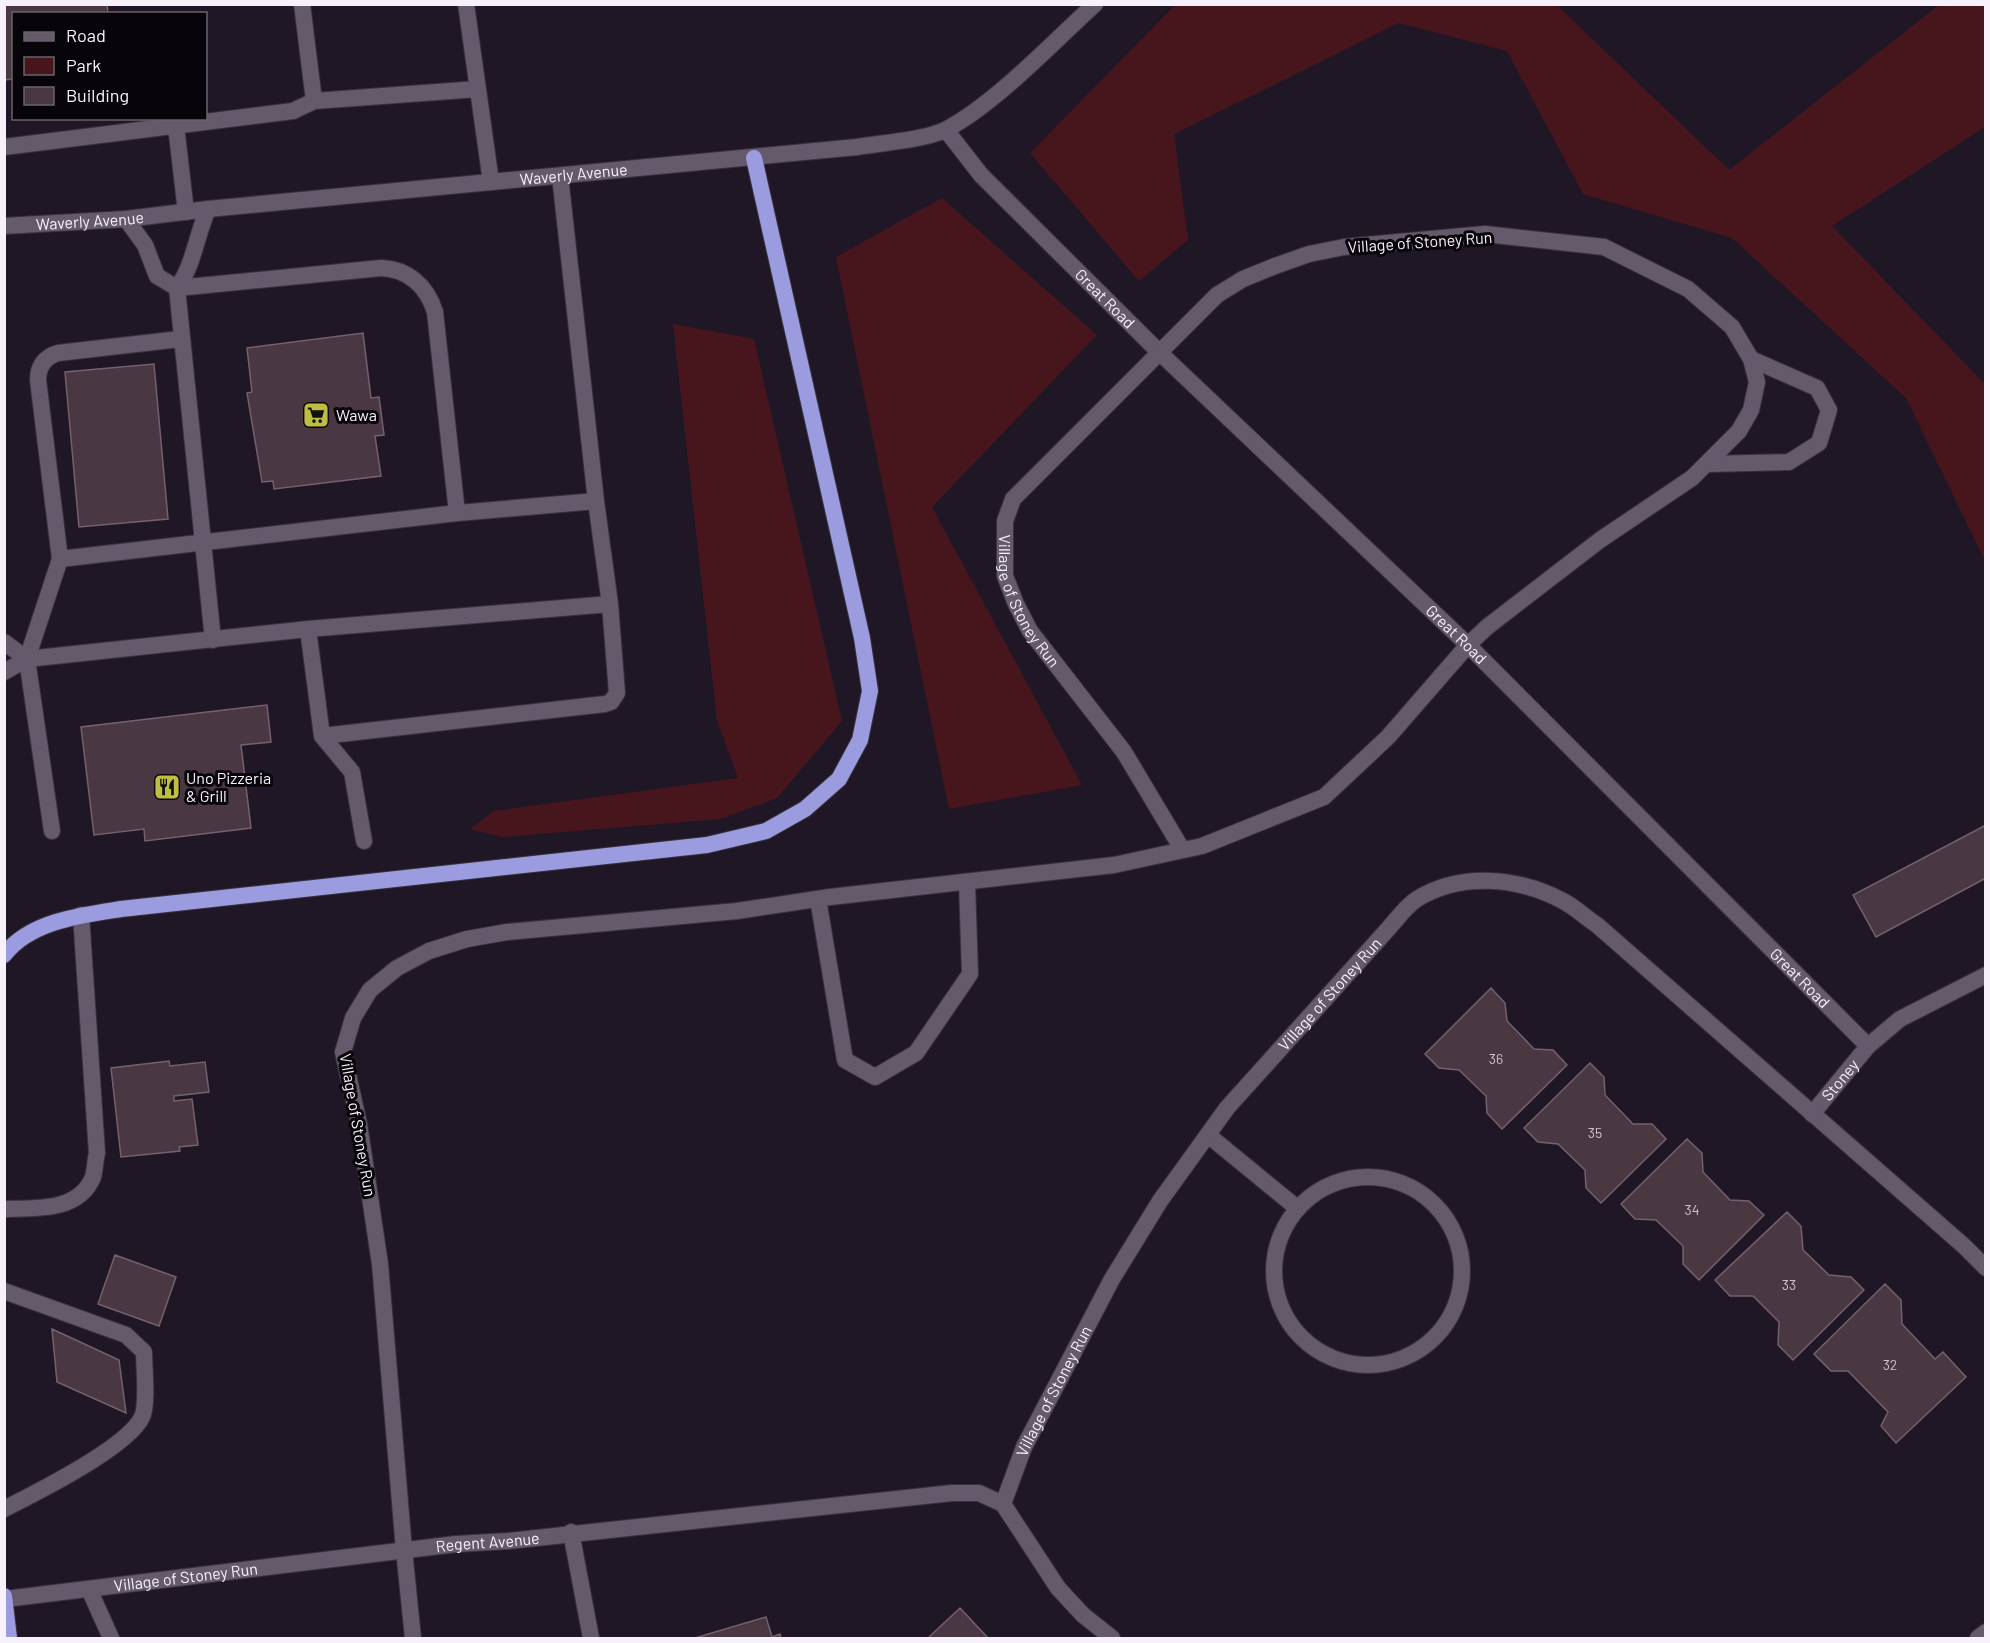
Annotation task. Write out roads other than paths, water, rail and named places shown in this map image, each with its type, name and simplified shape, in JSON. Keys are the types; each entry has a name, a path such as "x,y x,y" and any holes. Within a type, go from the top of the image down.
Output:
{"highway":[{"path":"4,955 11,946 37,930 81,915 707,845 766,831 805,808 839,779 860,740 870,691 862,638 754,158"},
{"path":"5,1598 9,1638"}],"street":[{"path":"302,4 314,101"},
{"path":"466,4 491,182"},
{"name":"Waverly Avenue","path":"4,226 126,219 208,209 754,158 857,147 946,130 986,102 1095,4"},
{"path":"4,147 293,111 314,101 478,89"},
{"path":"176,126 186,212"},
{"name":"Great Road","path":"946,130 981,176 1159,352 1468,645 1868,1046"},
{"path":"322,736 608,704 616,697 618,690 610,604 596,501 560,176"},
{"path":"208,209 196,237 189,271 177,288 180,339 213,640"},
{"path":"126,219 145,245 157,276 177,288 381,268 394,268 416,280 432,301 435,312 457,513"},
{"name":"Village of Stoney Run","path":"5,1598 404,1550 381,1264 359,1124 343,1052 353,1017 370,990 397,968 429,951 467,939 507,932 736,911 818,899 1114,865 1202,846 1324,797 1388,737 1468,645 1518,601 1600,540 1692,478 1739,431 1751,410 1757,382 1751,359 1732,327 1688,289 1604,247 1485,234 1344,247 1309,254 1243,279 1217,296 1012,499 1005,521 1005,576 1030,631 1124,752 1182,849"},
{"path":"52,831 27,659 60,560 38,380 39,368 48,358 58,353 180,339"},
{"path":"1707,464 1789,462 1819,443 1829,410 1817,388 1751,359"},
{"path":"60,560 457,513 596,501"},
{"path":"4,672 27,659 308,629 610,604"},
{"path":"308,629 322,736 352,772 364,841"},
{"path":"4,642 27,659"},
{"name":"Village of Stoney Run","path":"1003,1504 1024,1448 1112,1279 1160,1202 1227,1108 1415,900 1448,883 1486,879 1524,886 1563,901 1597,926 1812,1114"},
{"path":"818,899 845,1060 875,1077 916,1053 970,974 967,883"},
{"path":"4,1209 56,1207 78,1198 93,1178 97,1154 81,915"},
{"path":"1868,1046 1900,1019 1986,975"},
{"name":"Stoney","path":"1812,1114 1868,1046"},
{"path":"1812,1114 1964,1246 1986,1268"},
{"path":"1208,1135 1297,1208"},
{"path":"1353,1177 1386,1178 1416,1190 1441,1211 1457,1240 1462,1269 1458,1299 1445,1326 1424,1347 1397,1361 1367,1365 1338,1360 1311,1346 1290,1324 1277,1297 1273,1268 1280,1236 1297,1208 1322,1187 1353,1177"},
{"path":"4,1291 126,1335 144,1352 144,1415 134,1430 68,1476 4,1509"},
{"path":"591,1638 571,1532 952,1492 979,1493 1003,1504 1058,1588 1083,1615 1112,1638"},
{"name":"Regent Avenue","path":"404,1550 508,1541 571,1532"},
{"path":"404,1550 414,1638"},
{"path":"89,1589 111,1638"},
{"path":"1978,1638 1986,1632"}],"place":[{"name":"Wawa","path":"316,415"},
{"name":"Uno Pizzeria & Grill","path":"167,787"}]}
